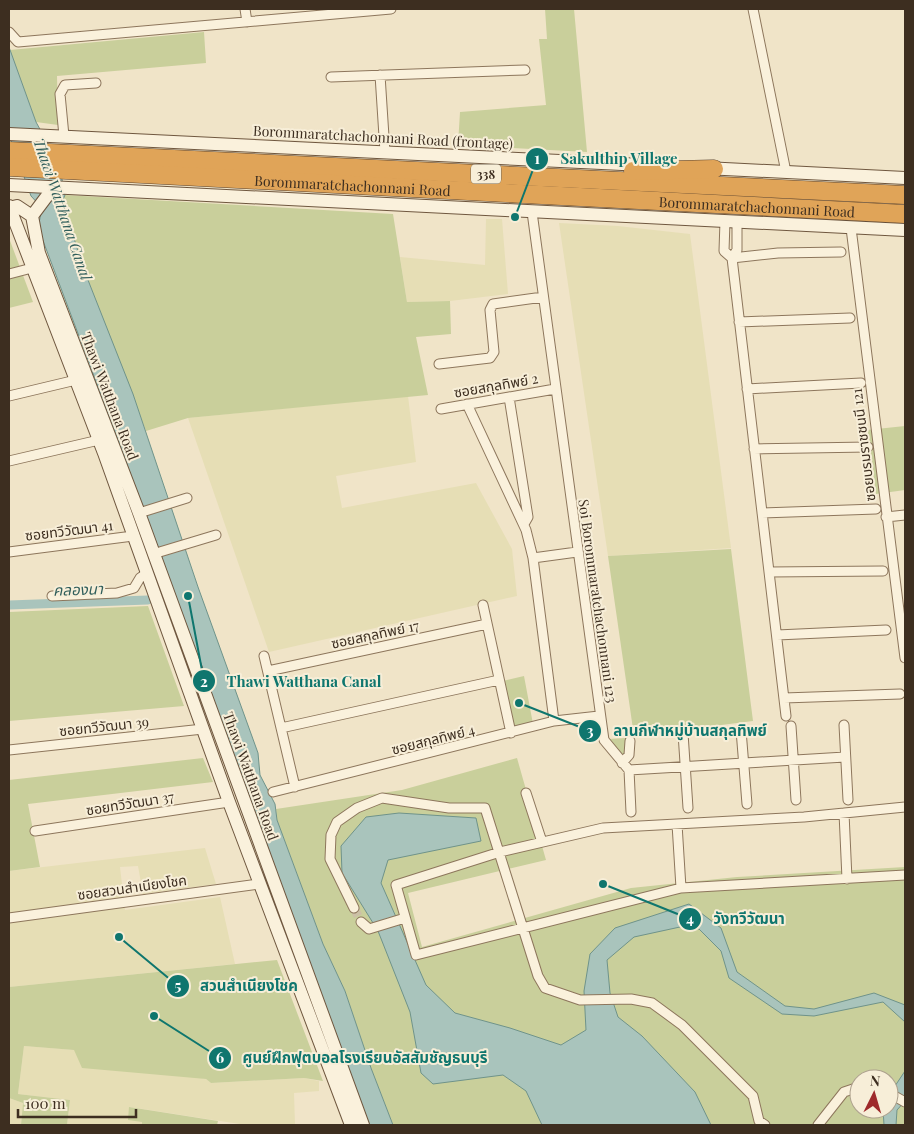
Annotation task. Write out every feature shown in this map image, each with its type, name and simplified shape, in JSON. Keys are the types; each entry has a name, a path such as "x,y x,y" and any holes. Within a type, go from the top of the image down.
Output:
{"highway":[{"name":"Borommaratchachonnani Road","path":"12,151 64,149 523,176 905,195"},
{"name":"Borommaratchachonnani Road","path":"64,149 905,214"},
{"path":"523,176 714,169"}],"main road":[{"name":"Borommaratchachonnani Road (frontage)","path":"64,149 385,152 905,178"},
{"path":"9,185 905,230"},
{"path":"9,207 17,206 32,216 40,202 53,188"},
{"name":"Thawi Watthana Road","path":"9,207 99,440 259,884 310,995 363,1125"},
{"name":"Thawi Watthana Road","path":"32,216 39,253 158,553 310,995 351,1125"}],"street":[{"path":"245,9 247,22"},
{"path":"9,32 18,42 391,9"},
{"path":"753,9 786,172"},
{"path":"331,77 525,70"},
{"path":"380,76 385,152"},
{"path":"64,149 60,94 66,85 96,83"},
{"name":"Soi Borommaratchachonnani 123","path":"532,212 599,716 604,740 630,770"},
{"path":"731,222 737,250 732,258 739,322 786,716"},
{"path":"731,222 724,251 732,258 778,252 840,252"},
{"name":"ซอยบรมราชชนนี 121","path":"851,228 905,658"},
{"path":"9,274 32,268"},
{"path":"439,364 490,358 494,352 490,310 493,304 543,297"},
{"path":"739,322 850,318"},
{"path":"9,396 76,380"},
{"path":"747,389 861,383"},
{"name":"ซอยสกุลทิพย์ 2","path":"441,409 555,389"},
{"path":"509,397 528,517 524,524"},
{"path":"467,404 524,524 533,558 554,721"},
{"path":"9,461 99,440"},
{"path":"754,449 868,447"},
{"path":"142,512 188,498"},
{"path":"762,513 876,509"},
{"path":"886,517 905,514"},
{"path":"158,553 216,535"},
{"name":"ซอยทวีวัฒนา 41","path":"9,552 134,536"},
{"path":"533,558 576,552"},
{"path":"769,572 883,571"},
{"path":"52,596 117,593 134,588 140,578 147,573"},
{"path":"483,605 511,733"},
{"name":"ซอยสกุลทิพย์ 17","path":"268,671 488,624"},
{"path":"777,635 886,630"},
{"path":"264,656 295,787"},
{"path":"281,728 499,680"},
{"path":"784,698 900,694"},
{"name":"ซอยสกุลทิพย์ 4","path":"273,792 554,721 599,716"},
{"path":"844,725 848,800"},
{"path":"791,726 796,800"},
{"name":"ซอยทวีวัฒนา 39","path":"9,750 203,730"},
{"path":"741,730 746,804"},
{"path":"683,733 688,808"},
{"path":"622,762 629,755 630,741"},
{"path":"631,812 630,770 845,757"},
{"path":"526,793 542,842"},
{"path":"354,908 330,859 331,835 337,822 357,808 382,798 449,808 485,808 538,976 545,988 580,1000 631,999 652,1003 682,1025 753,1096 759,1121 765,1125"},
{"name":"ซอยทวีวัฒนา 37","path":"35,831 229,802"},
{"path":"905,807 844,813 603,828 500,852 396,885 401,919 416,955 681,888 905,875"},
{"path":"844,813 847,879"},
{"path":"677,824 681,888"},
{"name":"ซอยสวนสำเนียงโชค","path":"9,918 259,884"},
{"path":"361,922 366,928 374,928 401,919"},
{"path":"818,1125 844,1092 849,1090"}],"shaded area":[{"path":"486,219 502,219 508,294 450,301 407,302 400,257 485,265"},
{"path":"559,223 618,226 690,234 731,548 608,556"},
{"path":"408,396 416,462 336,476 342,508 476,483 512,549 517,596 269,652 188,418"},
{"path":"205,848 216,884 143,894 138,866 120,867 125,910 220,897 235,964 9,987 9,871"},
{"path":"24,1046 75,1050 206,1079 211,1083 304,1078 319,1081 319,1091 294,1093 295,1125 246,1125 130,1107 142,1122 142,1125 67,1125 70,1100 18,1094"},
{"path":"9,1098 23,1103 21,1125 9,1125"}],"green space":[{"path":"545,9 574,9 587,152 458,145 460,112 546,105 539,39 547,39"},
{"path":"204,32 206,63 57,76 58,125 36,122 10,50"},
{"path":"65,195 393,214 407,302 450,301 451,334 416,337 428,395 188,418 146,431 86,275 62,202"},
{"path":"9,238 33,302 9,308"},
{"path":"905,426 905,490 876,494 867,430"},
{"path":"731,549 753,721 634,736 608,556"},
{"path":"148,606 184,706 9,721 9,612"},
{"path":"524,676 533,724 513,730 503,681"},
{"path":"626,738 628,752 623,758 608,739"},
{"path":"203,758 213,782 28,804 40,867 9,871 9,780"},
{"path":"517,758 546,860 408,893 422,947 631,888 737,877 905,867 905,1125 393,1125 345,991 323,944 277,820 276,809 402,790"},
{"path":"277,960 323,1081 304,1078 211,1083 206,1079 82,1068 74,1050 24,1046 18,1094 70,1100 67,1125 21,1125 23,1103 9,1098 9,987"},
{"path":"129,1107 218,1121 217,1125 142,1125 142,1122 128,1120"}],"water":[{"path":"9,47 36,122 59,164 65,195 62,202 86,275 133,394 198,587 258,753 260,775 275,804 277,820 323,944 345,991 393,1125 369,1125 166,570 42,238 39,223 42,208 31,196 9,135"},
{"path":"399,813 476,818 481,841 388,860 381,883 426,985 455,1013 510,1028 561,1045 586,1030 584,991 590,954 615,928 689,904 721,928 737,972 785,1006 814,1009 874,993 905,1005 905,1022 883,1002 814,1016 782,1014 729,978 721,951 699,929 680,927 634,937 607,960 610,993 618,1017 642,1036 695,1092 711,1125 542,1125 526,1091 503,1075 433,1084 421,1073 410,1012 378,931 342,873 341,846 366,817"},
{"path":"905,1071 905,1101 899,1108 899,1080"},
{"path":"884,1119 896,1119 896,1125 884,1125"}],"waterway":[{"name":"คลองนา","path":"9,605 148,600"}],"tunnel":[{"path":"354,908 361,922"}],"place":[{"name":"Sakulthip Village","path":"515,217"},
{"name":"Thawi Watthana Canal","path":"188,596"},
{"name":"ลานกีฬาหมู่บ้านสกุลทิพย์","path":"519,703"},
{"name":"วังทวีวัฒนา","path":"603,884"},
{"name":"สวนสำเนียงโชค","path":"119,937"},
{"name":"ศูนย์ฝึกฟุตบอลโรงเรียนอัสสัมชัญธนบุรี","path":"154,1016"}]}
